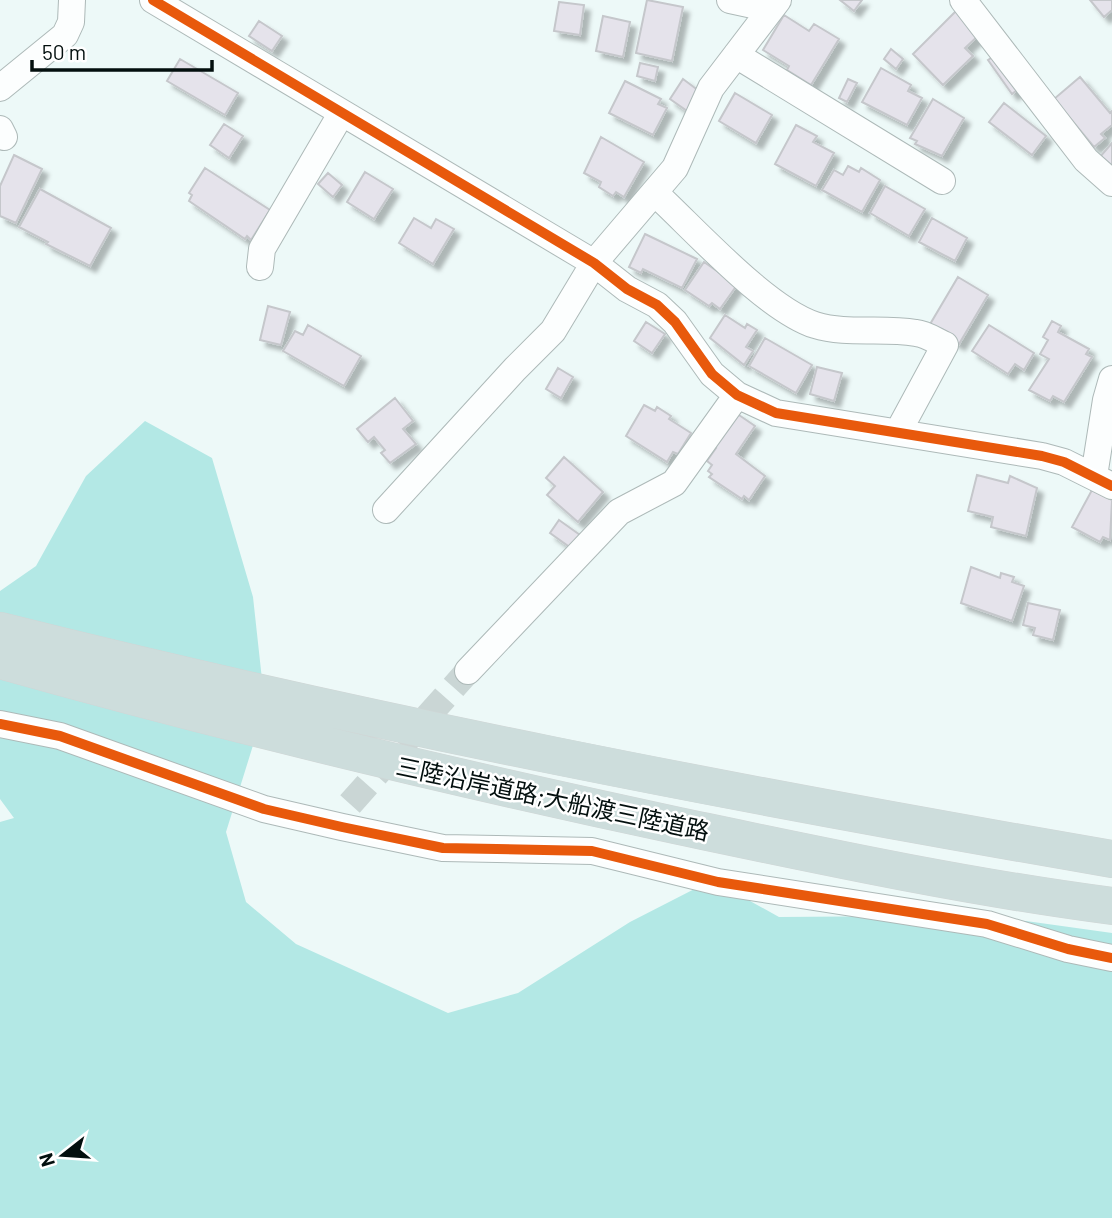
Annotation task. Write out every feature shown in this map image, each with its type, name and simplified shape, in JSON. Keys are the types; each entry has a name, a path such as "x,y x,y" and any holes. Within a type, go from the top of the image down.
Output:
{"highway":[{"name":"三陸沿岸道路;大船渡三陸道路","path":"0,631 365,718 527,751 1112,859"},
{"name":"三陸沿岸道路;大船渡三陸道路","path":"0,660 291,737 519,792 873,867 1112,906"}],"street":[{"path":"0,88 65,35 71,22 72,0"},
{"path":"153,0 594,263 627,289 657,305 674,322 712,374 737,395 776,413 1042,456 1064,461 1103,481 1106,400 1112,379"},
{"path":"730,0 775,4"},
{"path":"963,0 1086,160 1112,183"},
{"path":"386,510 514,369 553,331 594,263 675,168 705,100 775,4"},
{"path":"736,55 942,181"},
{"path":"260,267 262,249 341,114"},
{"path":"655,193 769,299 792,314 814,325 841,330 919,333 945,345 898,432"},
{"path":"468,671 619,512 674,483 737,395"},
{"path":"0,724 60,736 264,809 346,816 443,848 592,851 718,882 987,924 1068,949 1112,958"}],"shaded area":[{"path":"145,421 212,458 253,597 265,707 226,832 246,902 296,944 448,1013 518,993 630,922 712,880 779,917 911,916 1026,921 1112,933 1112,1218 0,1218 0,822 14,818 0,799 0,591 36,566 86,476"}],"building":[{"path":"647,0 683,7 672,61 636,53"},
{"path":"840,0 862,0 854,11"},
{"path":"1090,0 1112,0 1112,10 1104,17"},
{"path":"559,2 584,5 580,35 554,31"},
{"path":"956,11 979,35 965,48 973,56 943,85 913,54"},
{"path":"784,15 809,31 814,24 839,39 811,85 787,70 789,66 763,50"},
{"path":"603,16 630,22 623,57 596,51"},
{"path":"259,21 282,36 272,51 249,36"},
{"path":"891,49 903,59 896,69 884,59"},
{"path":"997,54 1021,87 1012,94 988,60"},
{"path":"180,59 238,93 225,115 167,81"},
{"path":"640,63 658,67 655,81 637,76"},
{"path":"881,68 911,85 908,91 922,98 907,125 862,102"},
{"path":"1080,77 1110,113 1112,111 1112,125 1101,134 1105,138 1094,147 1054,99"},
{"path":"683,79 703,94 690,113 670,99"},
{"path":"848,79 857,83 847,102 839,98"},
{"path":"625,81 661,99 658,104 667,108 653,135 609,113"},
{"path":"735,93 772,115 756,143 719,121"},
{"path":"933,99 964,118 942,156 915,144 917,141 910,138"},
{"path":"1004,103 1046,136 1032,155 989,122"},
{"path":"224,124 243,136 229,158 210,145"},
{"path":"796,125 817,136 813,142 834,153 816,186 775,164"},
{"path":"601,137 644,162 624,197 616,192 613,196 599,187 601,182 584,173"},
{"path":"1112,143 1112,170 1099,158"},
{"path":"14,155 42,169 16,223 0,216 0,186"},
{"path":"848,166 859,172 861,168 880,180 862,212 822,190 834,170 843,175"},
{"path":"205,168 270,210 251,240 247,236 245,239 189,201 192,195 189,193"},
{"path":"365,172 393,189 374,219 347,202"},
{"path":"328,173 342,185 333,197 318,184"},
{"path":"885,186 925,209 909,236 870,213"},
{"path":"40,189 111,228 90,266 19,227"},
{"path":"414,218 431,228 436,219 454,229 433,264 399,243"},
{"path":"932,218 967,238 955,261 919,242"},
{"path":"645,234 697,259 682,288 643,269 641,273 629,267"},
{"path":"704,262 737,285 720,309 712,303 709,306 685,290"},
{"path":"958,277 988,295 959,344 929,326"},
{"path":"268,306 290,312 281,345 260,340"},
{"path":"725,315 745,328 747,324 757,330 746,347 753,351 744,365 710,338"},
{"path":"1052,321 1061,326 1058,332 1089,349 1086,354 1092,357 1064,402 1053,396 1050,401 1029,390 1049,359 1040,354 1048,340 1043,337"},
{"path":"646,322 665,334 652,353 634,341"},
{"path":"308,325 361,356 344,386 283,351 295,331 303,335"},
{"path":"989,325 1034,353 1024,370 1015,364 1008,374 972,351"},
{"path":"765,338 812,365 796,393 749,366"},
{"path":"817,367 842,373 834,401 810,394"},
{"path":"558,368 573,377 561,398 546,389"},
{"path":"395,398 413,421 403,429 416,444 390,463 381,453 385,450 374,437 368,442 357,429"},
{"path":"644,405 655,411 657,407 671,416 669,419 691,433 678,454 673,452 667,462 626,436"},
{"path":"736,413 755,426 736,454 765,476 749,500 744,496 742,499 709,477 712,474 708,471 712,465 707,461 716,448 713,446"},
{"path":"564,457 603,492 578,522 547,495 555,486 546,478"},
{"path":"977,475 1008,483 1010,476 1037,488 1026,536 991,527 993,517 968,511"},
{"path":"1092,490 1112,500 1110,540 1103,537 1100,542 1072,527"},
{"path":"559,520 580,535 571,548 550,533"},
{"path":"971,567 1000,578 1001,573 1014,577 1012,582 1024,586 1012,621 961,603"},
{"path":"1028,603 1060,610 1053,640 1033,635 1035,628 1023,625"}],"tunnel":[{"path":"350,804 468,671"}],"cycle path":[{"path":"153,0 594,263 627,289 657,305 675,322 712,374 737,395 776,413 1042,456 1064,462 1112,486"},
{"path":"0,724 60,736 264,809 342,827 443,848 592,851 718,882 987,924 1068,949 1112,958"}]}
